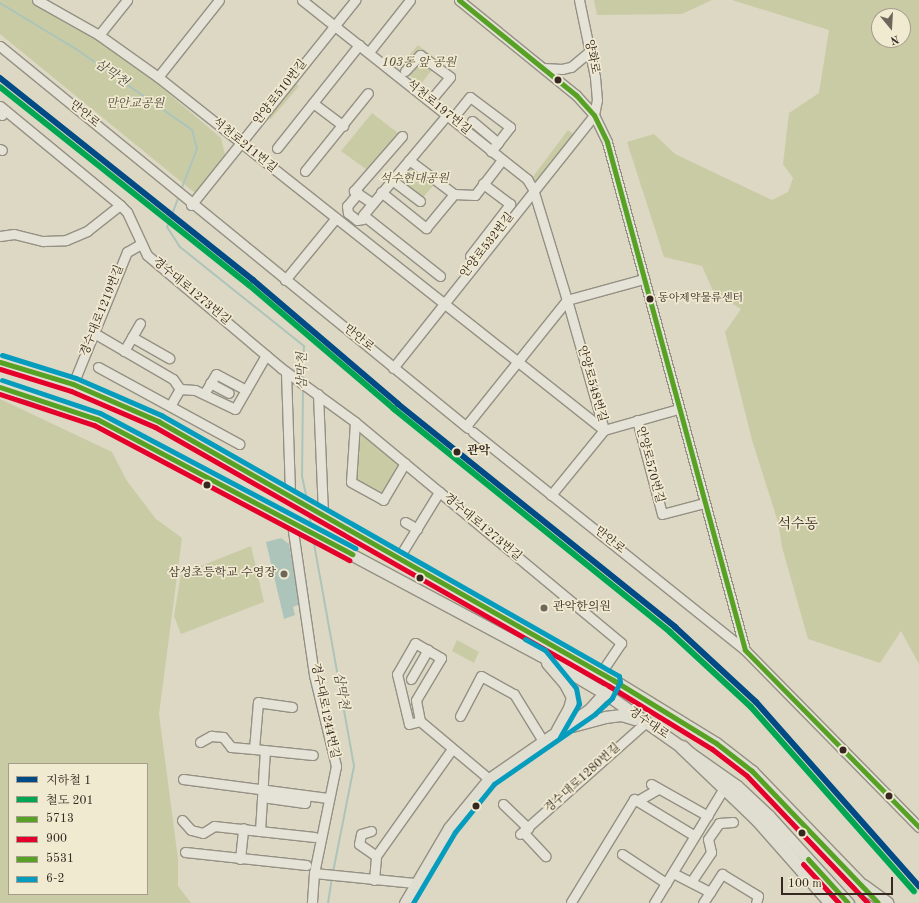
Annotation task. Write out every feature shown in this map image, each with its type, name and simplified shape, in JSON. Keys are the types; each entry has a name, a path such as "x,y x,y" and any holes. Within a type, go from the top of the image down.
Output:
{"highway":[{"path":"682,747 757,819 831,903"},
{"path":"863,886 886,903"}],"main road":[{"path":"0,362 73,384 158,421 293,496"},
{"path":"0,388 30,394 97,419 292,524"},
{"name":"경수대로","path":"293,496 398,559 613,680 716,743 752,771 878,903"},
{"name":"경수대로","path":"292,524 331,543 540,655 606,694 645,723 711,766 753,801 848,903"},
{"path":"540,655 565,684 572,696 569,708 556,732"},
{"path":"405,903 415,883 449,828 489,779 590,709 606,694 613,680"},
{"path":"556,732 605,717 621,715 645,723"}],"street":[{"name":"석천로211번길","path":"37,0 99,35 158,77 443,303"},
{"path":"99,35 127,0"},
{"path":"158,77 220,0"},
{"name":"석천로197번길","path":"302,0 430,101 452,115 491,151 527,180 533,189"},
{"name":"안양로510번길","path":"189,203 242,144 355,0"},
{"path":"369,52 410,0"},
{"path":"458,0 576,95 594,114 607,142 678,409 745,650"},
{"name":"양화로","path":"579,0 596,85 594,114"},
{"path":"277,148 359,45"},
{"name":"만안로","path":"0,46 189,203 745,650 919,827"},
{"path":"543,68 562,69 571,67 590,51"},
{"path":"405,71 420,55 450,77 430,101"},
{"path":"305,171 343,126 368,93"},
{"path":"440,276 363,215 409,160 470,97 510,127 491,151"},
{"path":"313,103 343,126"},
{"name":"경수대로1273번길","path":"0,106 120,205 126,212 147,255 287,373 355,422 403,466 439,492 621,643 601,673"},
{"name":"안양로532번길","path":"393,368 533,189 594,114"},
{"path":"472,121 498,142"},
{"path":"372,203 354,191 402,136"},
{"path":"409,160 454,194 475,195 502,160"},
{"path":"392,180 420,201"},
{"path":"470,256 510,204 483,184"},
{"path":"533,189 567,300"},
{"path":"381,192 426,228 454,194"},
{"path":"358,193 347,206 348,213 357,220 363,219"},
{"path":"0,236 14,234 43,241 66,240 87,231 120,205"},
{"path":"285,280 336,218"},
{"name":"경수대로1219번길","path":"73,384 127,252 141,244"},
{"path":"469,429 518,361 567,300 644,279"},
{"name":"안양로548번길","path":"567,300 604,430"},
{"path":"443,303 518,361"},
{"path":"124,351 140,323"},
{"path":"94,333 173,379 180,389"},
{"path":"132,337 169,358"},
{"path":"180,389 195,390 234,409 266,355"},
{"name":"안양로548번길","path":"518,361 604,430"},
{"path":"98,367 239,444"},
{"path":"287,373 293,496"},
{"path":"204,394 216,374 246,390"},
{"path":"210,383 229,394"},
{"path":"170,406 180,389"},
{"path":"316,393 322,513"},
{"path":"551,495 604,430 678,409"},
{"name":"안양로570번길","path":"637,420 662,514 704,503"},
{"path":"355,422 351,482 383,500 403,466 368,437"},
{"path":"398,559 439,492"},
{"path":"405,522 417,529"},
{"name":"경수대로1244번길","path":"292,524 314,674 336,766 328,798 314,873 312,903"},
{"path":"420,721 409,724 397,674 416,642 441,658 416,700 420,721 489,779"},
{"path":"411,679 428,650"},
{"path":"460,716 481,676 514,694 542,741"},
{"path":"404,702 416,700"},
{"path":"254,749 258,702 292,707"},
{"name":"경수대로1280번길","path":"524,832 645,723"},
{"path":"200,742 211,736 223,737 231,747 313,755"},
{"path":"374,880 376,856 452,749"},
{"path":"260,831 266,790 265,750"},
{"path":"183,779 328,798"},
{"path":"637,801 655,786 708,816"},
{"path":"654,903 724,788"},
{"path":"571,902 634,799 695,836"},
{"path":"503,804 524,832 545,856"},
{"path":"182,820 191,830 204,833 214,826 314,837"},
{"path":"691,882 711,852 708,839 719,823 733,822"},
{"path":"240,858 243,828"},
{"path":"371,831 362,834 360,844 376,856"},
{"path":"185,852 306,865"},
{"path":"622,854 666,883"},
{"path":"314,873 415,883"},
{"path":"673,873 710,892"},
{"path":"703,903 722,874 758,896 756,903"}],"green space":[{"name":"만안교공원","path":"0,0 32,0 74,24 155,82 221,138 225,155 195,193 0,34"},
{"path":"594,0 712,0 682,14 597,15"},
{"path":"732,0 919,0 919,664 901,631 880,663 808,639 782,547 778,522 752,440 725,332 741,309 714,293 702,266 664,257 627,142 654,134 675,154 772,200 788,192 793,178 783,164 789,113 819,93 829,30"},
{"name":"103동 앞 공원","path":"418,45 439,61 420,85 400,66"},
{"path":"295,83 299,86 271,119 267,116"},
{"path":"372,113 398,133 367,170 341,151"},
{"path":"568,130 575,135 538,184 532,178"},
{"name":"석수현대공원","path":"409,160 437,181 420,201 392,180"},
{"path":"0,399 112,452 127,481 156,519 182,538 159,714 178,859 178,886 191,903 0,903"},
{"path":"355,434 368,437 402,469 383,500 351,482"},
{"path":"251,546 264,602 181,634 174,616 181,574"},
{"path":"457,640 479,652 474,663 452,651"}],"shaded area":[{"name":"삼성초등학교 수영장","path":"281,538 289,544 300,604 293,607 295,615 284,619 266,542"}],"waterway":[{"name":"삼막천","path":"0,3 76,49 192,130 197,149 181,190"},
{"name":"삼막천","path":"179,196 167,227 180,247 304,346 303,381"},
{"name":"삼막천","path":"303,387 302,476 307,500"},
{"name":"삼막천","path":"308,511 312,528"},
{"name":"삼막천","path":"313,538 354,766 333,872"},
{"name":"삼막천","path":"328,903 332,877"}],"metro line":[{"name":"1","path":"0,78 253,280 398,404 675,627 756,702 919,886"}],"rail line":[{"name":"201","path":"0,87 249,285 394,409 670,632 751,707 914,891"}],"transit line":[{"name":"5531","path":"459,0 576,95 594,115 607,142 745,650 919,827"},
{"name":"6-2","path":"2,355 76,378 161,415 619,676 620,682 612,698 595,714 494,784 455,832 413,903"},
{"name":"5713","path":"0,362 73,384 158,421 613,680 716,743 752,771 878,903"},
{"name":"900","path":"0,369 71,391 155,427 609,686 712,749 747,776 868,903"},
{"name":"6-2","path":"2,380 100,413 355,548"},
{"name":"5713","path":"0,387 97,419 352,554"},
{"name":"900","path":"0,394 94,425 349,560"},
{"name":"6-2","path":"525,639 545,650 576,688 579,704 560,737"},
{"name":"5713","path":"808,859 848,903"},
{"name":"900","path":"803,864 839,903"}],"place":[{"name":"동아제약물류센터","path":"650,299"},
{"name":"관악","path":"457,452"},
{"name":"삼성초등학교 수영장","path":"284,574"},
{"name":"관악한의원","path":"544,608"}],"district":[{"name":"석수동","path":"798,524"}]}
